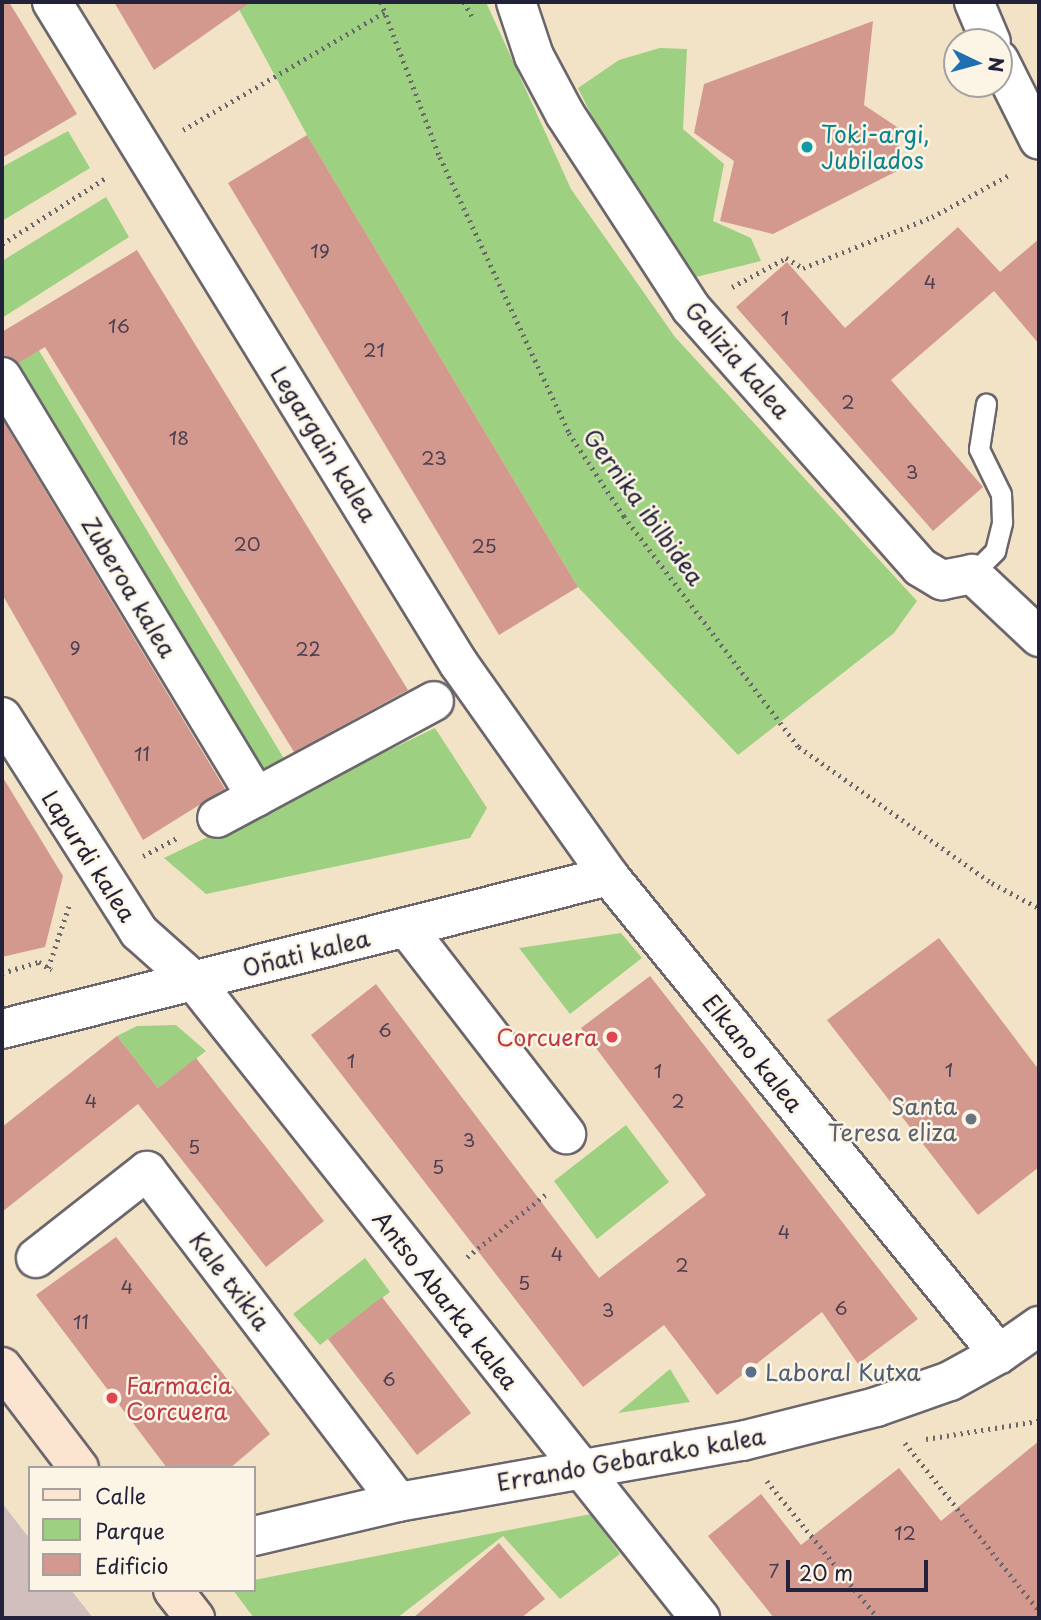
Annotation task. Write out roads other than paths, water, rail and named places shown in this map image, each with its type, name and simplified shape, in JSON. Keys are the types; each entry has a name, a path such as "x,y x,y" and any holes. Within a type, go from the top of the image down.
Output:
{"street":[{"name":"Legargain kalea","path":"52,2 459,664 610,876"},
{"name":"Galizia kalea","path":"516,2 534,56 565,114 691,309 920,567 942,580 972,574"},
{"path":"974,2 985,28"},
{"path":"1013,88 1039,140"},
{"name":"Zuberoa kalea","path":"2,377 256,797"},
{"path":"972,574 1039,638"},
{"path":"217,818 434,701"},
{"name":"Lapurdi kalea","path":"2,717 89,889 194,981"},
{"name":"Oñati kalea","path":"2,1029 610,876"},
{"name":"Elkano kalea","path":"610,876 999,1354"},
{"path":"406,927 566,1134"},
{"name":"Antso Abarka kalea","path":"194,981 578,1468 700,1618"},
{"name":"Kale txikia","path":"36,1258 147,1171 398,1502"},
{"path":"999,1354 1039,1326"},
{"name":"Errando Gebarako kalea","path":"256,1536 398,1502 742,1441 876,1407 950,1381 999,1354"},
{"path":"2,1367 77,1466"},
{"path":"175,1592 195,1618"}],"lane":[{"path":"972,574 995,551 1002,522 1000,494 979,449 986,404"}],"place":[{"name":"Toki-argi, Jubilados","path":"807,147"},
{"name":"Corcuera","path":"612,1037"},
{"name":"Santa Teresa eliza","path":"971,1119"},
{"name":"Laboral Kutxa","path":"751,1372"},
{"name":"Farmacia Corcuera","path":"112,1398"}]}
